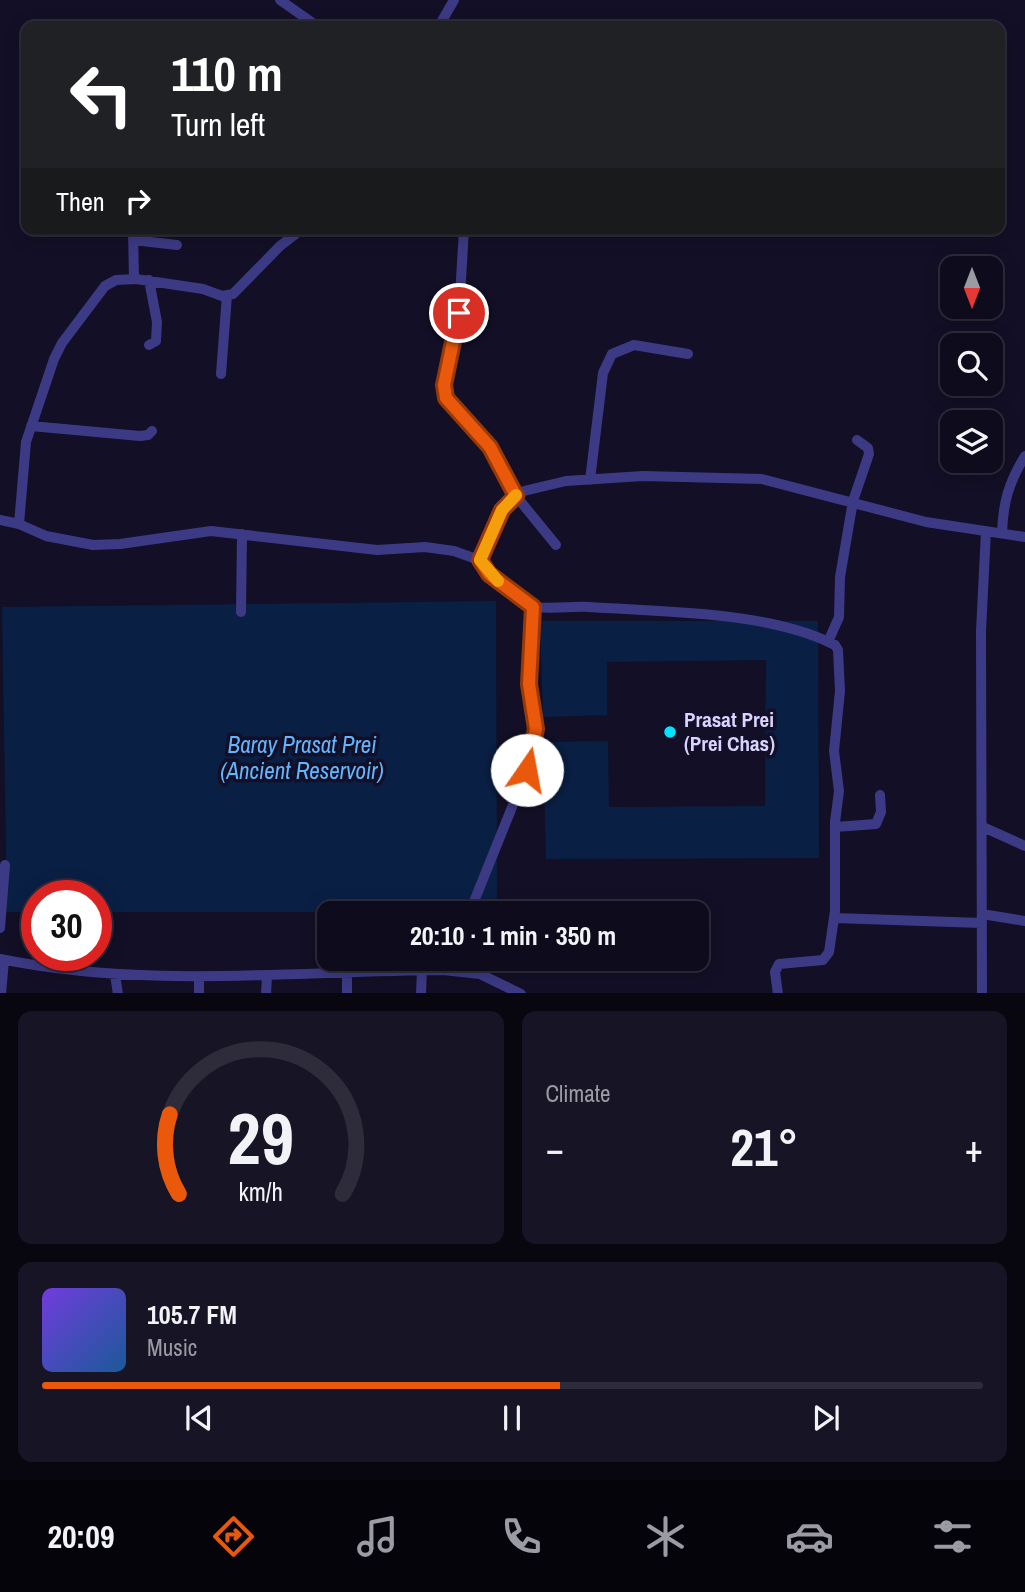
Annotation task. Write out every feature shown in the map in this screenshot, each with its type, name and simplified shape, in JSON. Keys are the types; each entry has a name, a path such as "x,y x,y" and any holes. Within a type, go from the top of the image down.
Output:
{"street":[{"path":"280,0 310,21"},
{"path":"442,21 454,0"},
{"path":"134,279 133,235 177,245"},
{"path":"19,524 26,442 31,426 62,343 105,286 117,280 134,279 233,294 294,235"},
{"path":"464,235 458,324 445,393 449,402 490,447 516,496 556,545"},
{"path":"149,280 158,331 156,341 149,345"},
{"path":"221,374 227,295"},
{"path":"590,480 603,373 612,354 634,345 688,354"},
{"path":"31,426 140,436 152,431"},
{"path":"828,642 839,617 839,577 853,501 869,452 858,440"},
{"path":"1002,533 1004,499 1010,480 1025,456"},
{"path":"480,560 502,510 516,496 566,481 643,476 762,479 926,522 1025,537"},
{"path":"0,520 19,524 46,536 93,545 120,544 211,531 377,550 425,547 454,551 480,560 489,574 533,607 592,607 737,618 835,645 839,655 839,691 834,759 839,792 835,827 834,918 825,958 779,964 775,972 778,993"},
{"path":"982,993 981,631 986,531"},
{"path":"241,612 242,534"},
{"path":"474,901 527,770 534,743 535,715 529,684 533,607"},
{"path":"835,827 876,824 881,812 880,795"},
{"path":"983,827 1025,846"},
{"path":"0,928 5,865"},
{"path":"834,918 982,918 1025,921"},
{"path":"1,987 2,960 115,975 199,978 397,971"},
{"path":"421,993 422,971"},
{"path":"452,971 480,974 521,993"},
{"path":"347,973 347,993"},
{"path":"115,975 118,993"},
{"path":"260,993 264,976"},
{"path":"264,976 267,993"},
{"path":"199,978 199,993"}],"water":[{"name":"Baray Prasat Prei (Ancient Reservoir)","path":"496,601 497,901 317,901 317,912 112,912 112,880 21,880 21,912 7,912 2,607"},
{"path":"540,621 818,621 819,858 546,859 543,742 608,741 609,807 765,806 766,660 607,662 607,715 543,717"}],"slow traffic":[{"path":"498,581 489,574 480,560 502,510 516,495"}],"place":[{"name":"Prasat Prei (Prei Chas)","path":"670,732"}],"route":[{"path":"459,313 444,385 446,398 490,447 516,496 502,510 480,560 489,574 533,607 529,684 536,729 527,770"}]}
